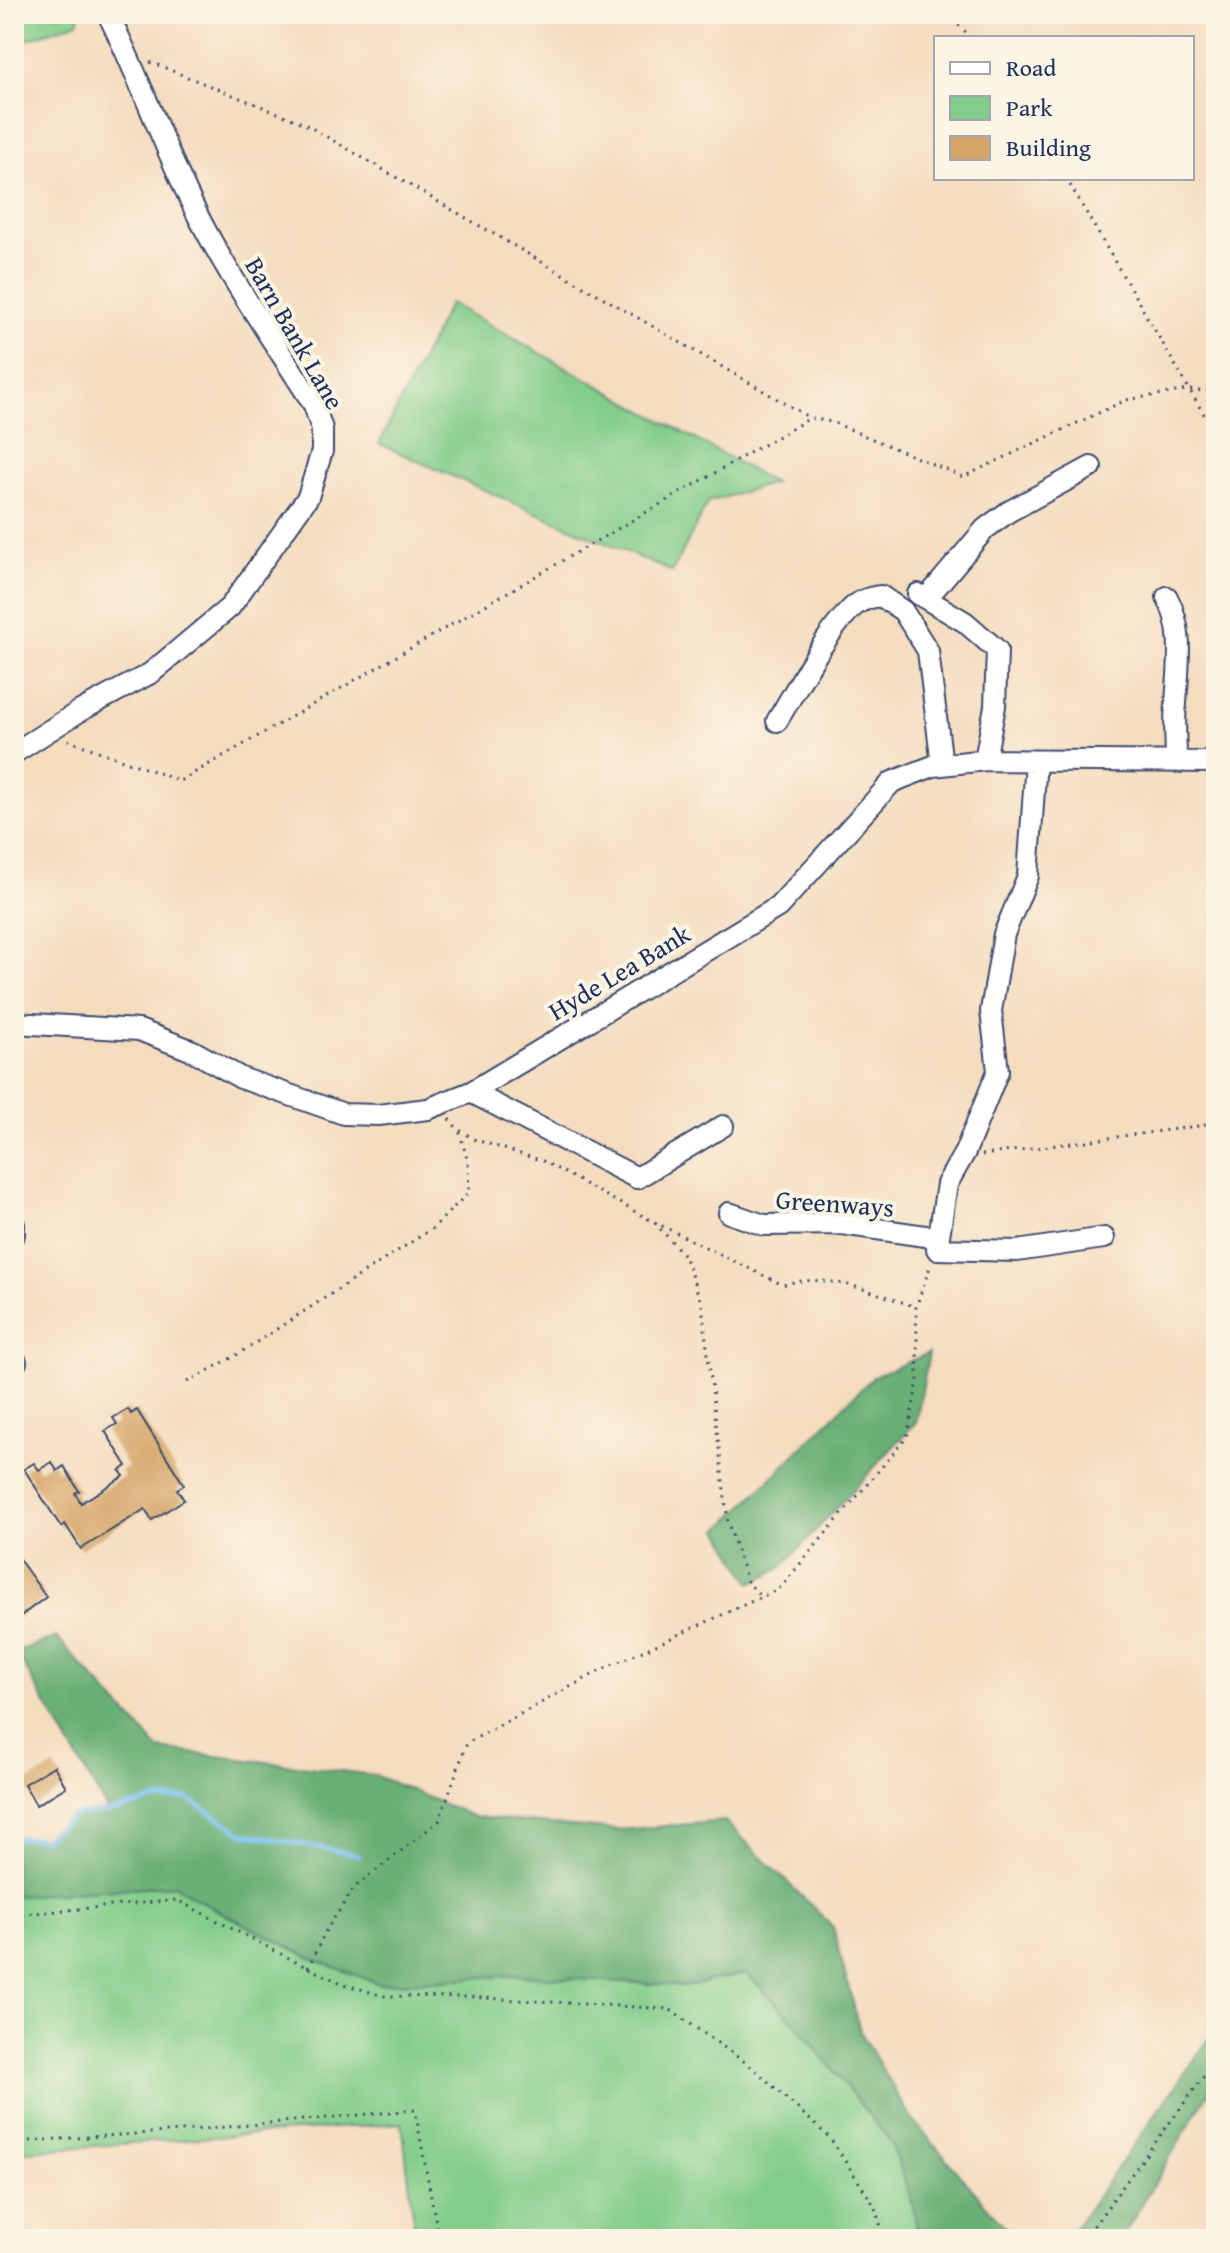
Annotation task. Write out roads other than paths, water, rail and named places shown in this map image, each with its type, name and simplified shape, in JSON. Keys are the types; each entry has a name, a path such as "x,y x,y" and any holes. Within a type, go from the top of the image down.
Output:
{"street":[{"name":"Barn Bank Lane","path":"14,753 80,711 151,673 230,607 308,497 322,451 322,429 314,405 197,214 108,14"},
{"path":"985,760 995,706 997,650 965,622 921,595 985,529 1008,512 1091,467"},
{"path":"777,721 815,658 848,612 871,597 881,596 903,611 928,651 942,765"},
{"path":"1167,597 1176,613 1180,635 1175,706 1176,761"},
{"name":"Hyde Lea Bank","path":"14,1023 139,1030 193,1051 241,1078 344,1114 378,1115 439,1106 471,1092 778,907 892,782 942,765 985,760 1216,762"},
{"path":"938,1244 947,1184 965,1152 998,1071 991,1011 1004,934 1028,876 1036,761"},
{"path":"471,1092 637,1178 723,1126"},
{"name":"Greenways","path":"729,1213 764,1225 842,1224 938,1244 1017,1251 1104,1238"},
{"path":"14,1225 14,1234"}],"waterway":[{"path":"14,1838 44,1839 74,1816 109,1812 155,1800 187,1798 242,1833 359,1855"}]}
